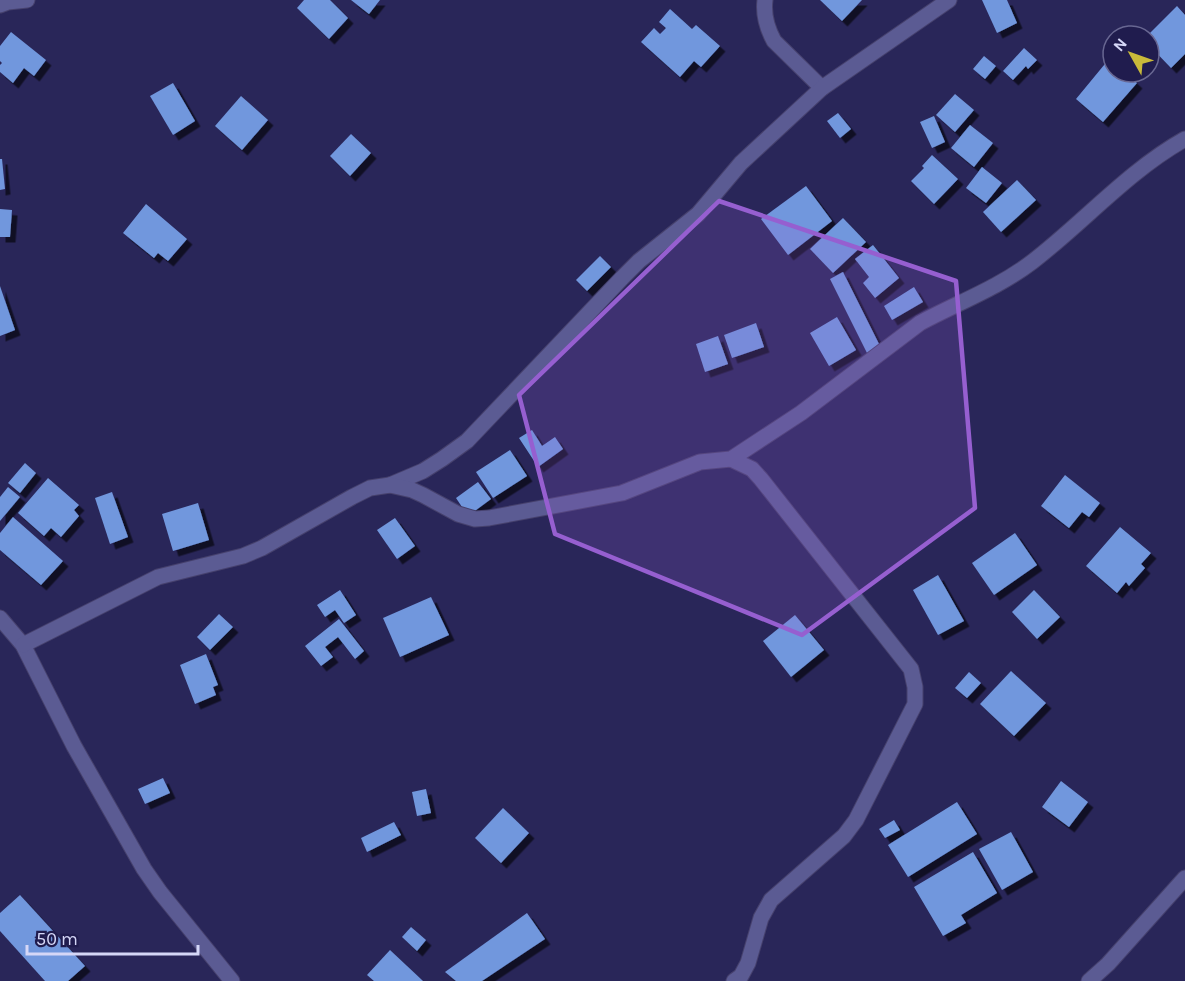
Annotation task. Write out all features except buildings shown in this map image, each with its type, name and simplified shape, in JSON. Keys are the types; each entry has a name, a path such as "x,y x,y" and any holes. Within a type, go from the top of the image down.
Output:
{"street":[{"path":"0,5 27,0"},
{"path":"765,0 766,20 774,41 822,88"},
{"path":"911,27 931,0"},
{"path":"22,645 158,577 243,556 262,548 370,488 390,485 423,471 442,459 466,441 639,261 698,214 741,164 822,88 950,0"},
{"path":"390,485 412,490 458,514 475,519 489,518 622,493 700,462 731,459 801,413 920,323 991,287 1031,263 1143,166 1163,151 1185,139"},
{"path":"731,459 752,469 761,478 910,669 915,687 915,704 856,820 844,836 771,900 761,918 748,963 741,976 734,981"},
{"path":"0,618 22,645 74,746 144,869 232,981"},
{"path":"1089,981 1108,964 1185,878"}],"highlighted area":[{"path":"719,201 956,281 975,508 802,635 555,534 519,395"}]}
